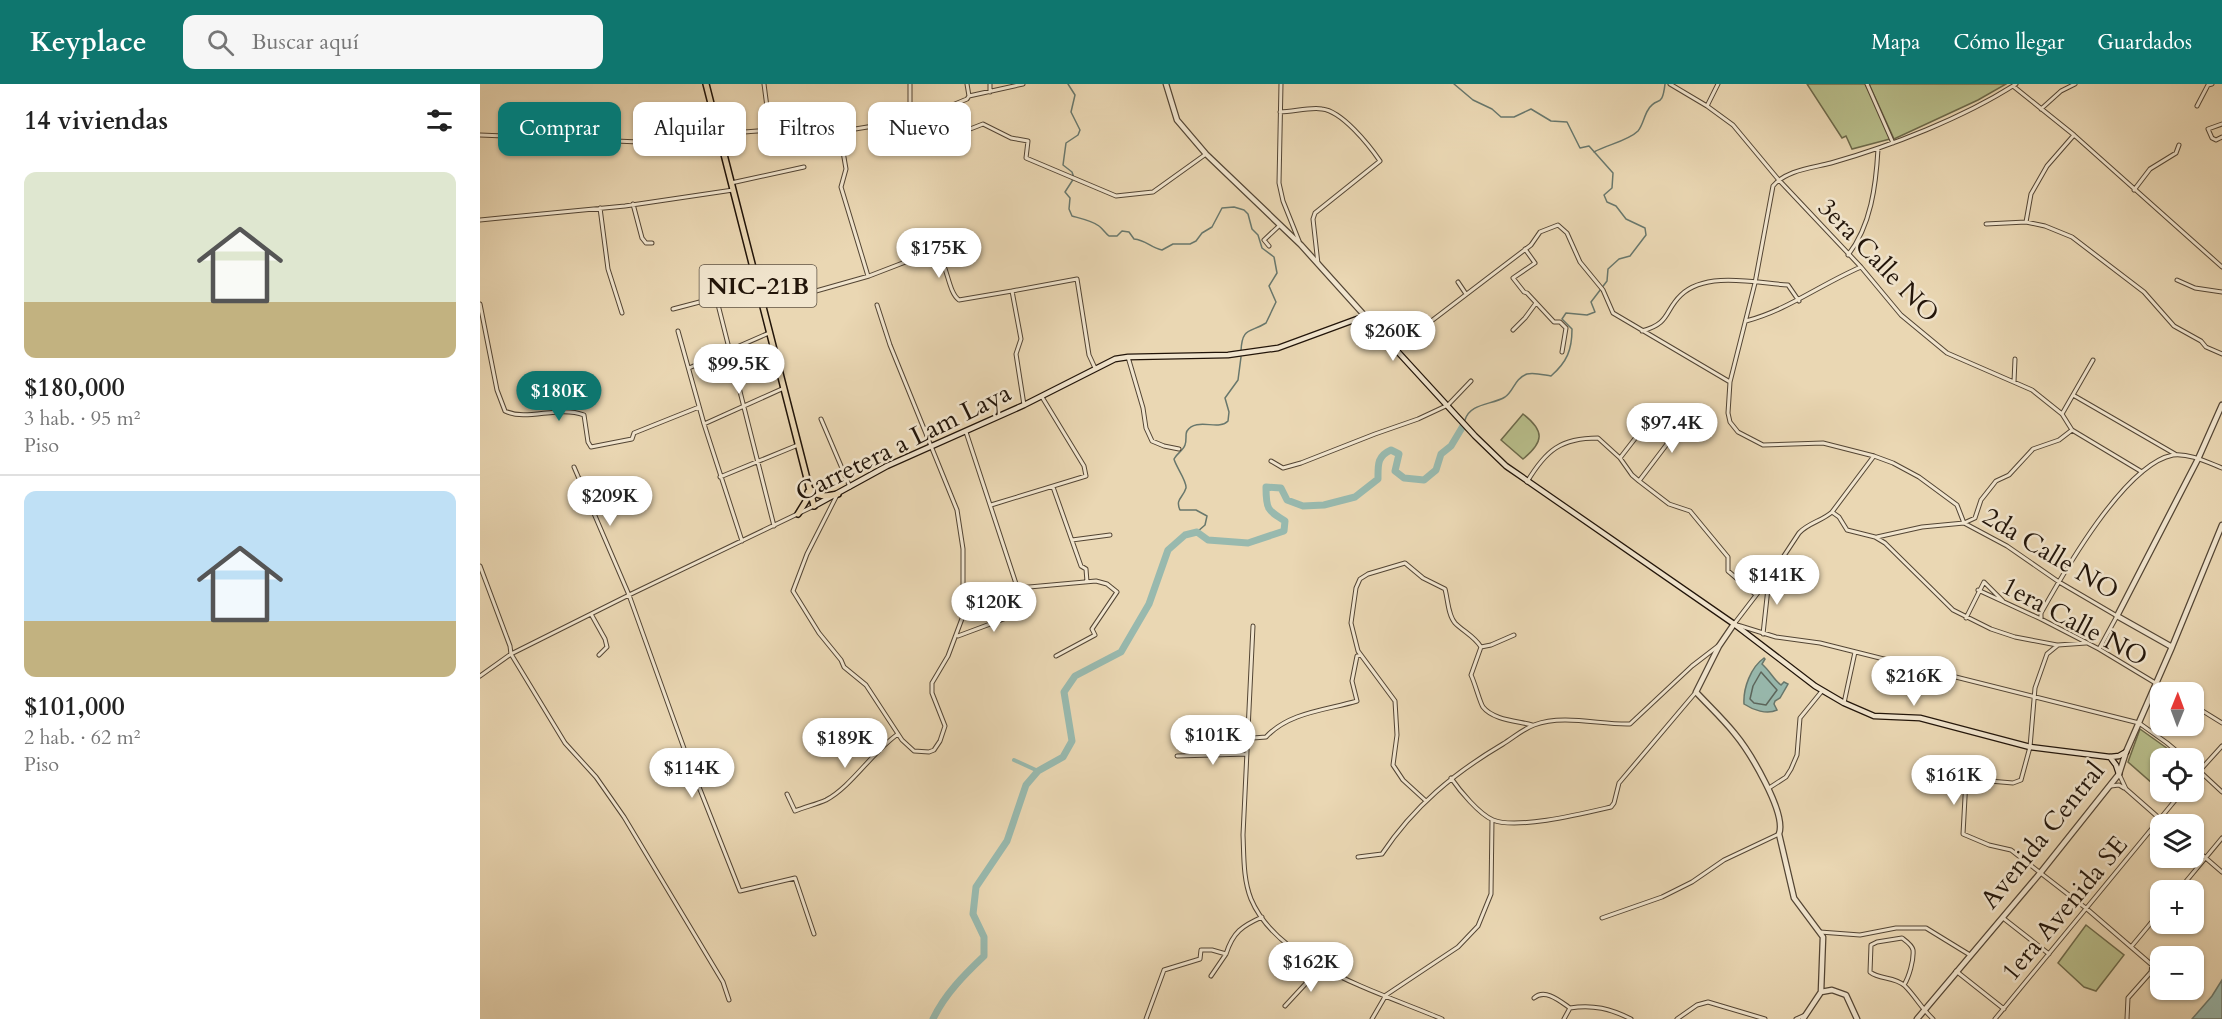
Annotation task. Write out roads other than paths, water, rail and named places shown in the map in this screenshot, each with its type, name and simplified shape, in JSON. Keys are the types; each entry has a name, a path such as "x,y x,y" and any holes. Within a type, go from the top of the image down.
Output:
{"highway":[{"name":"NIC-21B","path":"706,84 710,102"},
{"name":"NIC-21B","path":"724,156 814,506"},
{"path":"798,514 806,501 809,488 818,495 837,494"}],"street":[{"path":"764,84 766,102"},
{"path":"910,84 910,102"},
{"path":"967,84 969,96"},
{"path":"990,84 990,92"},
{"path":"960,102 969,96 1023,84"},
{"path":"1166,84 1177,120 1206,154 1301,245 1340,291 1506,466 1734,624 1822,691 1874,716 1920,718 2030,747 2110,757 2126,752"},
{"path":"1281,84 1279,183 1283,201 1301,245"},
{"name":"3era Calle NO","path":"1670,84 1733,125 1778,179 1861,267 1901,315 1935,344 1947,353 2032,390 2062,414 2072,430 2142,472"},
{"path":"1707,106 1718,84"},
{"path":"1868,84 1893,143"},
{"path":"2042,109 2061,91 2075,84"},
{"path":"2197,106 2208,85 2212,84"},
{"path":"1396,348 1531,246 1540,232 1558,225 1567,233 1580,262 1603,290 1613,313 1730,382 1755,283 1773,186 1778,179 1815,166 1853,158 1878,149 1989,101 2014,85 2074,135 2222,267"},
{"path":"1280,112 1320,108 1329,110 1354,129 1380,161 1315,213 1313,219 1318,264"},
{"path":"971,129 983,124 1011,138 1028,141 1026,158 1116,196 1153,192 1206,154"},
{"path":"2222,124 2208,129 2212,138 2216,140 2222,137"},
{"path":"480,135 633,142"},
{"path":"2026,222 2031,194 2047,166 2074,135"},
{"path":"2134,189 2150,169 2176,153 2179,145"},
{"path":"1848,255 1861,234 1871,203 1875,188 1878,149"},
{"path":"844,156 846,169 841,187 868,276"},
{"path":"480,220 633,204 732,187 804,167"},
{"path":"633,204 642,238 646,243 652,243"},
{"path":"600,208 608,269 622,313"},
{"path":"1986,224 2026,222 2045,226 2072,237 2144,292 2174,326 2222,354"},
{"path":"1269,246 1264,240 1279,226"},
{"path":"1526,249 1535,263 1513,278 1554,322 1560,322 1566,328 1562,352"},
{"path":"763,306 868,276 934,251 941,257 955,296 959,300 1077,279 1089,355 1095,368"},
{"path":"1746,321 1767,316 1798,301 1836,277 1861,267"},
{"path":"709,269 774,526"},
{"path":"1642,331 1656,327 1665,319 1680,295 1695,285 1712,280 1788,285 1798,301"},
{"path":"2177,280 2195,288 2222,292"},
{"path":"1458,282 1466,294"},
{"path":"1012,291 1022,339 1016,354 1024,405"},
{"path":"674,309 715,298"},
{"path":"1513,330 1526,318 1536,303"},
{"path":"480,304 497,390 505,411 511,414 521,415 548,411 574,411 584,414 588,442 591,447 632,439 634,433 699,407"},
{"path":"837,494 807,554 793,591 800,605 844,667 852,676 866,685 898,734 911,749 923,753 934,750 945,726 931,688 957,636 963,616 962,535 957,510 890,345 877,305"},
{"name":"Carretera a Lam Laya","path":"480,676 511,654 814,506 887,466 1042,397 1115,359 1228,355 1278,348 1365,316"},
{"path":"678,330 720,477 742,541"},
{"path":"689,368 770,333"},
{"path":"1128,357 1143,408 1146,428 1152,441 1164,446 1179,448"},
{"path":"2014,382 2015,359"},
{"path":"2062,414 2093,360"},
{"path":"1271,461 1283,468 1301,463 1418,419 1446,403 1471,381"},
{"name":"2da Calle NO","path":"1730,382 1728,413 1737,432 1763,446 1823,443 1874,456 1919,477 1957,505 1964,523 2007,546 2059,582 2172,647"},
{"path":"704,424 784,388"},
{"path":"2073,395 2176,455 2198,459 2222,468"},
{"path":"991,505 1086,476 1087,472 1042,397"},
{"path":"2099,649 2198,459 2222,405"},
{"path":"1620,458 1644,428 1645,422 1658,408"},
{"path":"1639,481 1689,415"},
{"path":"821,419 850,487"},
{"path":"1832,512 1839,517 1847,530 1875,537 1922,527 1964,523 1975,518 1981,500 1991,485 2009,475 2033,448 2060,440 2072,430"},
{"path":"957,636 1025,611 966,432"},
{"path":"1527,482 1540,461 1558,446 1578,438 1598,438 1620,458 1632,476 1669,504 1690,511 1728,557 1728,571 1755,595"},
{"path":"720,477 798,445"},
{"path":"2041,619 2059,582 2097,522 2142,472 2167,457 2176,455"},
{"path":"1451,778 1463,794 1492,820 1510,824 1581,814 1611,807 1619,783 1696,692 1719,646 1802,529 1832,512 1874,456"},
{"path":"574,467 629,595 686,754 740,891 795,878 814,934"},
{"path":"1053,487 1081,566 1086,569 1087,582"},
{"name":"Avenida Central","path":"2157,682 2222,525"},
{"path":"1072,540 1110,535"},
{"name":"1era Calle NO","path":"1875,537 1885,543 1953,610 1966,618 2015,637 2058,645 2086,643"},
{"path":"1426,801 1403,780 1393,765 1397,735 1395,701 1361,655 1355,641 1351,623 1356,588 1360,579 1368,574 1405,563 1423,578 1445,590 1455,623 1469,633 1481,647"},
{"path":"480,566 511,654 565,743 596,777 624,817 723,982 729,1000"},
{"path":"1763,634 1770,577"},
{"path":"1018,588 1096,581 1107,584 1117,592 1092,629 1095,635 1056,656"},
{"path":"1966,618 1984,582 2005,602"},
{"name":"1era Calle NO","path":"1978,590 2099,649 2153,682"},
{"path":"591,614 607,647 599,655"},
{"path":"1734,624 1763,634 1820,643 2139,723 2174,748"},
{"path":"1253,626 1243,835 1244,867 1251,898 1279,939 1292,949 1322,966 1443,1019"},
{"path":"1481,647 1514,635"},
{"path":"2058,645 2047,654 2037,680 2030,747 2021,780 2013,783 1966,779 1963,834 1989,845 2011,850 2087,909 2152,965 2151,972 2128,998 2127,1019"},
{"path":"1481,647 1471,675 1483,707 1496,716 1534,725 1561,722 1630,724 1692,666 1719,646"},
{"path":"1844,703 1855,652"},
{"path":"1248,742 1253,738 1266,737 1273,730 1308,713 1357,701 1352,681 1357,656 1361,655"},
{"path":"1768,788 1786,777 1791,769 1797,755 1800,718 1822,691"},
{"path":"1696,692 1736,736 1768,788 1782,826 1779,834 1794,898 1820,932 1824,945 1821,992 1804,1017 1796,1019"},
{"name":"Avenida Central","path":"1917,1019 2041,872 2118,774 2150,698"},
{"path":"2204,712 2222,723"},
{"path":"1358,857 1382,854 1400,827 1451,778 1480,757 1534,725"},
{"path":"787,794 795,811 815,802 824,801 841,789 898,734"},
{"path":"2204,766 2222,746"},
{"path":"1177,756 1247,754"},
{"path":"2110,757 2126,789"},
{"path":"2204,776 2222,792"},
{"path":"2109,786 2119,785 2126,789 2154,814"},
{"name":"1era Avenida SE","path":"2164,814 2174,802"},
{"path":"1372,1019 1386,995 1458,948 1478,926 1491,894 1492,820"},
{"name":"1era Avenida SE","path":"1995,1019 2150,831"},
{"path":"1602,918 1625,912 1662,897 1692,882 1724,860 1779,834"},
{"path":"2187,880 2222,838"},
{"path":"2205,858 2222,872"},
{"path":"1211,976 1241,926 1262,917"},
{"path":"2002,917 2049,954"},
{"path":"2131,947 2150,924"},
{"path":"1820,932 1860,935 1889,929 1926,928 1970,955"},
{"path":"1904,985 1909,978 1912,950 1910,945 1902,938 1871,945 1870,972 1876,977 1893,979 1904,985 1933,1019"},
{"path":"1146,1019 1164,970 1200,959 1201,950 1226,954"},
{"path":"1285,1006 1322,966"},
{"path":"1956,972 2004,1009"},
{"path":"1822,977 1832,990"},
{"path":"1821,992 1832,990 1846,995 1857,1019"},
{"path":"1534,998 1538,994 1544,994 1570,1008 1583,1006 1605,1008 1631,1019"},
{"path":"1677,1019 1697,1005 1708,1002 1765,1019"},
{"path":"1564,1019 1570,1008"}],"water":[{"path":"1764,658 1762,664 1776,681 1781,685 1784,682 1788,684 1780,698 1775,701 1777,710 1769,712 1756,710 1744,704 1749,678"},
{"path":"2222,980 2222,1019 2192,1019 2212,996"}],"waterway":[{"path":"1068,84 1075,95 1071,112 1080,130 1078,135 1066,143 1063,165 1072,172 1074,178 1065,192 1070,198 1069,209 1072,216 1096,224 1109,236 1117,236 1122,231 1129,232 1134,239 1162,250 1173,244 1190,244 1196,241 1202,233 1212,227 1222,208 1234,207 1248,214 1252,229 1258,235 1262,248 1274,257 1277,273 1269,286 1276,302 1266,323 1245,334 1241,351"},
{"path":"1454,84 1473,100 1492,109 1501,117 1514,117 1531,109 1551,121 1567,122 1580,148 1589,146 1613,173 1612,188 1604,195 1607,202 1616,206 1626,219 1645,228 1646,235 1630,256 1619,259 1608,269 1607,281 1591,302 1595,312 1587,315 1566,313 1562,319 1572,329 1572,336 1568,355 1556,371 1551,376 1533,373 1523,376 1505,397 1476,407 1465,420"},
{"path":"1594,152 1629,138 1638,131 1648,110 1654,103 1661,100 1665,84"},
{"path":"1197,532 1205,525 1207,516 1196,510 1180,510 1179,501 1186,485 1174,459 1184,447 1186,432 1191,427 1202,424 1219,425 1228,421 1229,412 1225,398 1238,380 1241,357"},
{"path":"933,1019 949,993 984,956 984,937 973,914 976,887 1007,841 1026,785 1038,771 1063,757 1072,741 1064,692 1075,676 1121,652 1149,604 1168,550 1185,535 1197,532 1208,540 1248,543 1284,531 1285,521 1274,514 1267,505 1266,487 1281,488 1287,500 1303,506 1324,505 1355,497 1378,479 1378,465 1381,458 1391,450 1399,454 1395,471 1404,478 1424,480 1436,470 1441,454 1451,446 1463,426"},
{"path":"1014,760 1038,771"}]}
